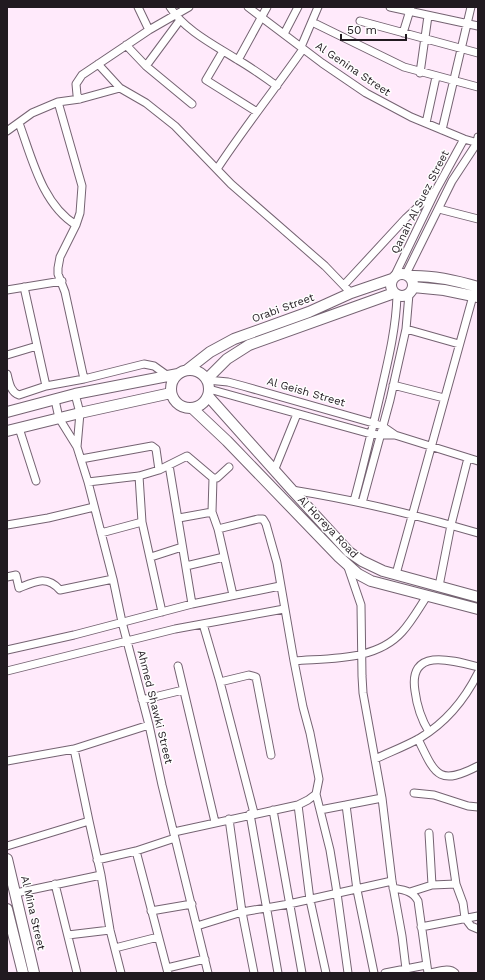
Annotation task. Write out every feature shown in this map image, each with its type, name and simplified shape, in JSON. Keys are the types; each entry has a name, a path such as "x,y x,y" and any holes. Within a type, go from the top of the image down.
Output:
{"main road":[{"path":"400,273 449,279 476,293 444,290 411,291 404,296 396,294 391,286 393,277 400,273"},
{"path":"407,275 412,280 411,291"},
{"name":"Orabi Street","path":"177,373 234,339 327,305 351,293 393,277"},
{"name":"Orabi Street","path":"208,386 227,359 249,345 396,294"},
{"path":"7,412 76,394 177,373 198,371 208,386 203,403 192,408 187,408 178,403 171,394 172,380 177,373"},
{"name":"Al Horeya Road","path":"208,386 274,471 349,552 371,566 478,597"},
{"path":"7,431 80,413 171,394"},
{"name":"Al Horeya Road","path":"192,408 227,441 348,566 358,574 371,581 478,609"},
{"name":"Al Mina Street","path":"7,859 34,973"},
{"path":"7,909 23,973"}],"street":[{"path":"138,7 149,30"},
{"path":"170,7 180,20 223,52 238,60 277,86"},
{"path":"80,99 76,91 76,84 82,75 174,14 189,7"},
{"name":"Al Genina Street","path":"248,7 262,16 343,79 366,94 390,107 442,130 464,139 478,141"},
{"path":"238,60 267,7"},
{"path":"284,34 298,7"},
{"path":"217,169 277,86 302,48 318,7"},
{"path":"390,7 411,9 428,16 478,26"},
{"path":"442,130 471,7"},
{"path":"403,33 411,9"},
{"path":"420,72 428,16"},
{"path":"146,66 180,20"},
{"path":"360,21 478,53"},
{"path":"312,22 404,67 436,77 478,87"},
{"path":"126,45 146,66 192,104"},
{"path":"223,52 206,80 257,112"},
{"path":"98,64 120,88 146,103 175,126 231,184 325,266 351,293"},
{"path":"426,123 436,77"},
{"path":"7,130 32,113 58,102 80,99 120,88"},
{"path":"58,102 82,186 81,204 76,225 58,264 58,274 62,281 84,379"},
{"path":"19,123 42,183 51,202 67,219 76,225"},
{"name":"Qanah Al Suez Street","path":"393,277 436,190 464,139"},
{"name":"Qanah Al Suez Street","path":"407,275 452,181 478,141"},
{"path":"344,285 406,218 436,190"},
{"path":"439,209 478,219"},
{"path":"7,290 62,281"},
{"path":"24,287 46,386"},
{"path":"362,503 406,329 411,291"},
{"path":"396,574 459,344 476,293"},
{"path":"354,502 372,434 373,423 391,346 396,318 396,294"},
{"path":"406,329 459,344"},
{"path":"7,355 37,346"},
{"path":"7,374 12,389 17,395 46,386 84,379 144,364 177,373"},
{"name":"Al Geish Street","path":"208,386 228,382 373,423 382,426 395,435"},
{"path":"393,385 444,398"},
{"name":"Al Geish Street","path":"208,386 298,414 372,434 395,435 478,462"},
{"name":"Ahmed Shawki Street","path":"76,394 80,413 77,447"},
{"path":"56,400 59,418"},
{"path":"274,471 298,414"},
{"name":"Ahmed Shawki Street","path":"59,418 77,447 88,482 149,725 208,973"},
{"path":"19,428 36,481"},
{"path":"81,459 152,446 156,448 159,470"},
{"path":"88,482 139,476 159,470 186,456 213,478"},
{"path":"439,586 451,525 468,458"},
{"path":"169,465 179,518 182,547 192,604"},
{"path":"213,478 217,478 229,467"},
{"path":"139,476 142,522 162,612"},
{"path":"213,478 212,512 218,529 234,595"},
{"path":"292,490 412,514 478,533"},
{"path":"7,525 48,518 94,507"},
{"path":"179,518 212,512"},
{"path":"218,529 258,518 265,521 277,563 294,662 316,759 319,780 316,794 330,850 348,973"},
{"path":"100,533 142,522"},
{"path":"151,557 182,547"},
{"path":"186,566 224,557"},
{"path":"348,566 361,605 363,692 382,798 393,884 402,936 402,971"},
{"path":"7,577 16,575 19,588 31,583 45,580 54,584 60,590 113,578"},
{"path":"7,650 74,636 192,604 280,586"},
{"path":"294,662 361,655 375,650 395,639 403,631 427,596"},
{"path":"7,671 175,629 284,609"},
{"path":"203,624 220,682 252,814 266,908 278,973"},
{"path":"429,732 420,717 413,682 415,674 420,666 426,662 454,660 478,667"},
{"path":"178,666 215,822"},
{"path":"375,759 418,739 429,732 458,706 478,673"},
{"path":"220,682 249,675 256,677 271,755"},
{"path":"142,700 183,690"},
{"path":"7,760 74,749 149,725"},
{"path":"418,739 432,767 440,774 451,776 464,773 478,766"},
{"path":"74,749 101,875 110,930 121,973"},
{"path":"414,793 434,795 468,806 478,807"},
{"path":"97,860 136,850 215,822 298,805 316,794"},
{"path":"320,810 382,798"},
{"path":"298,805 310,900 326,973"},
{"path":"346,805 357,890 374,973"},
{"path":"273,810 302,973"},
{"path":"229,819 242,912 254,973"},
{"path":"7,846 89,821"},
{"path":"429,832 432,885"},
{"path":"449,836 456,884 463,903 465,918 471,926 478,929"},
{"path":"136,850 167,971 204,959"},
{"path":"16,893 101,875"},
{"path":"55,884 77,973"},
{"path":"197,926 242,912 310,900 337,893 393,884 410,892 415,896 419,904 426,965 429,973 448,970 452,970 455,973"},
{"path":"410,892 432,885 456,884"},
{"path":"151,912 192,904"},
{"path":"421,926 478,916"},
{"path":"68,935 110,930"},
{"path":"115,948 158,937"},
{"path":"385,973 402,971 426,965"}]}
